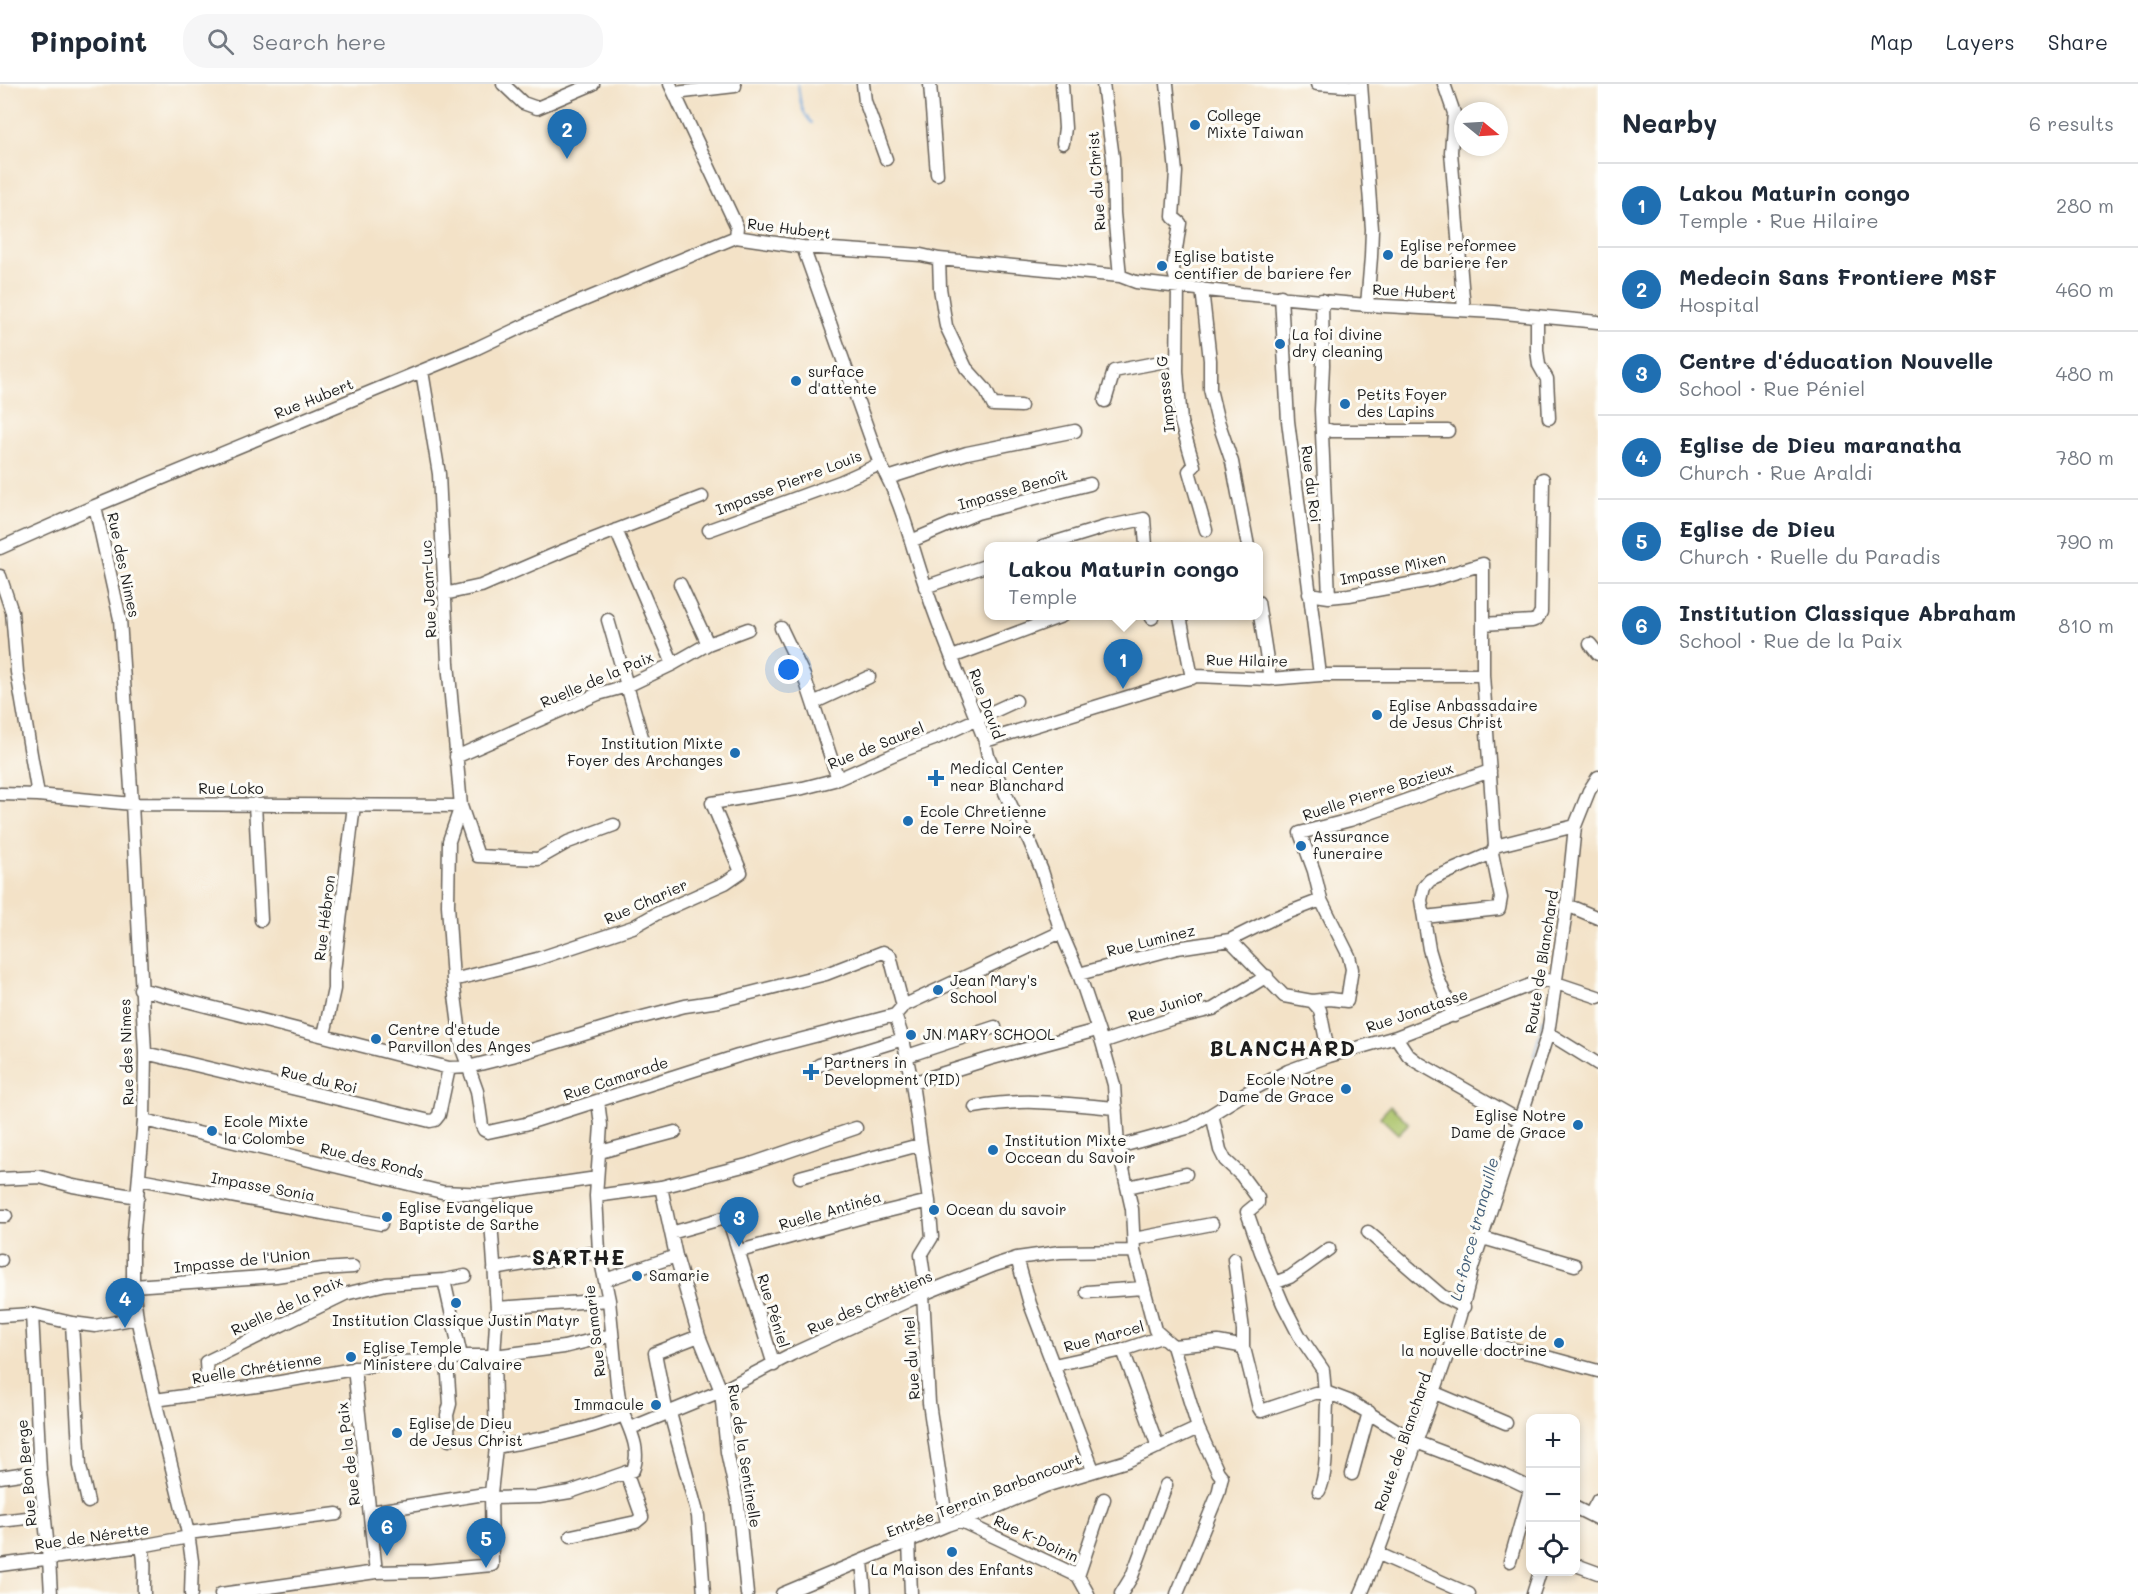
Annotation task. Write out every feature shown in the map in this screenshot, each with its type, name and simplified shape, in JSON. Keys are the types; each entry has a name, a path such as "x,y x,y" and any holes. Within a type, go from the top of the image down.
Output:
{"street":[{"path":"503,84 523,103 537,108 593,84"},
{"path":"863,84 865,101 886,159"},
{"path":"930,84 937,174"},
{"path":"1062,84 1065,128 1063,143"},
{"name":"Rue du Christ","path":"1103,84 1113,158 1114,213 1120,276"},
{"name":"Impasse G","path":"1167,84 1176,172 1173,218 1180,223 1173,269 1178,286 1176,359 1181,422 1194,466 1190,471 1206,530"},
{"path":"1317,84 1361,85 1372,229 1366,305"},
{"path":"1444,84 1454,113 1451,152 1464,310"},
{"path":"735,86 672,88 737,227 736,237"},
{"name":"Rue Hubert","path":"0,548 736,237 803,247 921,255 939,259 1120,276 1136,282 1202,289 1366,305 1464,310 1598,322"},
{"name":"Rue David","path":"803,247 880,464 888,478 911,541 925,587 985,741 988,756 1042,872 1102,1042 1114,1085 1118,1147 1132,1209 1134,1245 1155,1330 1161,1337"},
{"path":"939,259 940,288 946,326 966,368 985,389 993,405 1021,406"},
{"path":"1202,289 1210,360 1210,388 1217,418 1232,462 1247,542"},
{"name":"Rue du Roi","path":"1281,296 1288,421 1320,675"},
{"path":"1322,300 1322,428 1329,597"},
{"path":"1537,317 1537,350 1539,364 1547,379 1549,418"},
{"path":"1105,401 1114,371 1176,359"},
{"name":"Rue Jean-Luc","path":"422,371 439,474 444,594 461,806"},
{"path":"1322,428 1332,431 1448,431"},
{"path":"888,478 967,453 1075,431"},
{"name":"Impasse Pierre Louis","path":"709,531 840,482 880,464"},
{"path":"1424,917 1499,909 1501,898 1494,849 1483,675 1483,624 1532,621 1537,619 1541,612 1543,479"},
{"name":"Impasse Benoît","path":"911,541 977,513 1090,484"},
{"path":"444,594 481,586 702,497"},
{"name":"Rue des Nimes","path":"95,506 120,619 145,1053 144,1120 133,1244 133,1286 137,1318 155,1400 189,1535 192,1561 191,1594"},
{"path":"1056,542 1105,527 1144,519 1146,542"},
{"path":"616,530 673,664"},
{"name":"Impasse Mixen","path":"1309,594 1329,597 1431,580 1483,564 1483,624"},
{"path":"925,587 984,566"},
{"path":"0,576 12,612 17,672 38,795"},
{"path":"680,584 708,644"},
{"path":"608,620 642,737"},
{"path":"952,657 1049,620"},
{"path":"1181,620 1192,678"},
{"path":"1261,620 1270,679"},
{"path":"781,628 804,676 838,779"},
{"name":"Ruelle de la Paix","path":"456,757 598,694 627,686 708,644 748,629"},
{"name":"Rue Hilaire","path":"985,741 1196,676 1270,679 1320,675 1483,675"},
{"path":"813,703 869,677"},
{"name":"Rue de Saurel","path":"712,803 803,788 838,779 977,720 1016,700"},
{"name":"Ruelle Pierre Bozieux","path":"1321,900 1314,871 1300,833 1350,820 1490,771"},
{"name":"Route de Blanchard","path":"1361,1594 1379,1554 1416,1442 1449,1353 1464,1307 1472,1268 1548,1033 1557,984 1575,826 1594,791 1598,777"},
{"name":"Rue Loko","path":"0,794 38,795 132,804 461,806"},
{"name":"Rue Charier","path":"453,980 537,959 633,927 656,914 725,883 741,872 712,803"},
{"path":"255,804 261,920"},
{"name":"Rue Hébron","path":"324,1035 334,988 334,971 354,805"},
{"path":"461,806 478,856 538,859 568,842 614,825"},
{"name":"Rue Camarade","path":"461,806 449,841 448,905 453,980 462,1049 477,1091 482,1126 488,1132 525,1124 738,1056 899,1011 1062,932"},
{"path":"1454,1016 1435,970 1426,933 1422,893 1430,880 1494,849 1575,826"},
{"path":"1321,900 1350,956 1352,969 1347,1001 1330,999 1312,1001 1284,996 1230,940 1274,918 1321,900"},
{"path":"1567,905 1598,918"},
{"name":"Rue Luminez","path":"1079,974 1177,948 1230,940"},
{"name":"Rue du Miel","path":"468,1067 636,1018 685,1006 719,1001 826,974 883,952 890,956 929,1201 932,1237 921,1255 925,1283 923,1294 929,1403 946,1525"},
{"name":"Rue Junior","path":"1102,1042 1213,1008 1267,976"},
{"name":"Rue Jonatasse","path":"1118,1147 1191,1127 1288,1071 1329,1056 1396,1037 1538,982 1547,980 1598,997"},
{"path":"140,989 449,1068 468,1067"},
{"path":"1312,1001 1320,1010 1329,1056"},
{"path":"907,1056 995,1027"},
{"path":"912,1083 989,1059 1097,1030"},
{"path":"1548,1033 1598,1064"},
{"path":"1396,1037 1408,1055 1417,1062 1519,1120"},
{"path":"819,1065 903,1039"},
{"name":"Rue du Roi","path":"145,1053 430,1121 439,1115 449,1068"},
{"name":"Rue Samarie","path":"598,1101 601,1125 596,1196 598,1252 609,1300 616,1384 620,1405 631,1428 636,1463 633,1470 626,1472"},
{"path":"975,1107 1000,1102 1034,1101 1116,1108"},
{"path":"1212,1114 1220,1150 1225,1160 1241,1175 1258,1198 1258,1203 1247,1212 1274,1282 1299,1335 1323,1370 1327,1393 1324,1469 1319,1491"},
{"name":"Rue des Ronds","path":"144,1120 429,1190 486,1194 597,1178"},
{"path":"596,1196 661,1187 751,1164 856,1128"},
{"path":"600,1152 675,1131"},
{"path":"800,1177 919,1144"},
{"path":"1128,1187 1186,1174"},
{"path":"0,1179 40,1177 73,1186 138,1197"},
{"name":"Impasse Sonia","path":"140,1182 146,1180 381,1224"},
{"name":"Rue de la Sentinelle","path":"661,1187 676,1256 699,1336 721,1391 727,1452 738,1503 747,1594"},
{"path":"221,1594 376,1572 425,1571 492,1565 491,1496 496,1447 494,1356 497,1308 492,1235 486,1194"},
{"name":"Ruelle Antinéa","path":"740,1251 929,1201"},
{"name":"Rue Péniel","path":"671,1233 726,1219 729,1221 774,1365"},
{"name":"Rue des Chrétiens","path":"631,1428 721,1391 792,1354 923,1294 1017,1258 1134,1245 1212,1224"},
{"path":"1368,1233 1435,1291 1464,1307"},
{"path":"1483,1238 1575,1265"},
{"path":"1274,1282 1290,1277 1329,1249"},
{"path":"494,1269 598,1252"},
{"path":"605,1280 676,1256"},
{"path":"1017,1258 1030,1304 1093,1470"},
{"path":"1234,1259 1244,1330 1243,1348 1260,1410 1263,1411 1315,1393 1327,1393 1369,1412 1416,1442 1503,1475 1526,1487"},
{"name":"Impasse de l'Union","path":"133,1286 276,1276 353,1267"},
{"path":"461,1356 444,1280 465,1276"},
{"name":"Ruelle de la Paix","path":"208,1392 206,1362 316,1307 345,1294 386,1284 444,1280"},
{"path":"1087,1292 1143,1288"},
{"path":"497,1308 609,1300"},
{"path":"0,1316 32,1314 95,1326 137,1318"},
{"name":"Rue Bon Berge","path":"32,1314 40,1472 51,1594"},
{"path":"72,1323 80,1466 88,1502"},
{"name":"Ruelle Chrétienne","path":"155,1400 264,1385 392,1362 447,1361 461,1356 494,1356 564,1347 612,1335"},
{"path":"699,1336 655,1353 668,1414 698,1515 704,1594"},
{"path":"1161,1337 1173,1346 1198,1428 1222,1478 1218,1494 1177,1594"},
{"name":"Rue Marcel","path":"1054,1365 1123,1350 1161,1337"},
{"path":"1173,1346 1218,1342 1237,1344 1243,1348"},
{"path":"1449,1353 1466,1344 1485,1343 1598,1371"},
{"path":"1123,1350 1158,1447"},
{"path":"447,1361 450,1404 447,1414 449,1440"},
{"name":"Rue de la Paix","path":"354,1368 376,1572"},
{"path":"1435,1393 1506,1423"},
{"path":"1352,1474 1369,1412"},
{"path":"496,1447 590,1428 624,1414"},
{"name":"Entrée Terrain Barbancourt","path":"782,1594 1045,1486 1127,1461 1198,1428"},
{"path":"0,1477 40,1472"},
{"path":"370,1512 491,1496 539,1497 570,1492 626,1472 642,1517 636,1522 571,1536"},
{"path":"1122,1594 1132,1576 1166,1485"},
{"path":"1078,1575 1104,1499"},
{"path":"1580,1510 1594,1517 1598,1500"},
{"path":"1510,1561 1526,1503"},
{"name":"Rue de Nérette","path":"0,1565 141,1546 189,1535 338,1514"},
{"path":"0,1521 45,1516"},
{"name":"Rue K-Doirin","path":"962,1521 1078,1575 1088,1594"},
{"path":"909,1542 910,1594"},
{"path":"141,1546 146,1557 143,1570 144,1594"},
{"path":"1379,1554 1469,1594"},
{"path":"862,1561 865,1594"},
{"path":"1580,1567 1598,1573"},
{"path":"1533,1594 1539,1576"}],"green space":[{"path":"1390,1106 1409,1123 1398,1134 1380,1117"}],"waterway":[{"path":"798,84 803,110 812,123"},
{"path":"1374,295 1443,303"},
{"name":"La force tranquille","path":"1534,1056 1544,1018"}],"place":[{"name":"College Mixte Taiwan","path":"1195,125"},
{"name":"Medecin Sans Frontiere MSF","path":"567,159"},
{"name":"Eglise reformee de bariere fer","path":"1388,255"},
{"name":"Eglise batiste centifier de bariere fer","path":"1162,266"},
{"name":"La foi divine dry cleaning","path":"1280,344"},
{"name":"surface d'attente","path":"796,381"},
{"name":"Petits Foyer des Lapins","path":"1345,404"},
{"name":"Lakou Maturin congo","path":"1123,689"},
{"name":"Eglise Anbassadaire de Jesus Christ","path":"1377,715"},
{"name":"Institution Mixte Foyer des Archanges","path":"735,753"},
{"name":"Medical Center near Blanchard","path":"936,778"},
{"name":"Ecole Chretienne de Terre Noire","path":"908,821"},
{"name":"Assurance funeraire","path":"1301,846"},
{"name":"Jean Mary's School","path":"938,990"},
{"name":"JN MARY SCHOOL","path":"911,1035"},
{"name":"Centre d'etude Parvillon des Anges","path":"376,1039"},
{"name":"Partners in Development (PID)","path":"811,1072"},
{"name":"Ecole Notre Dame de Grace","path":"1346,1089"},
{"name":"Eglise Notre Dame de Grace","path":"1578,1125"},
{"name":"Ecole Mixte la Colombe","path":"212,1131"},
{"name":"Institution Mixte Occean du Savoir","path":"993,1150"},
{"name":"Ocean du savoir","path":"934,1210"},
{"name":"Eglise Evangelique Baptiste de Sarthe","path":"387,1217"},
{"name":"Centre d'éducation Nouvelle","path":"739,1247"},
{"name":"Samarie","path":"637,1276"},
{"name":"Institution Classique Justin Matyr","path":"456,1303"},
{"name":"Eglise de Dieu maranatha","path":"125,1328"},
{"name":"Eglise Batiste de la nouvelle doctrine","path":"1559,1343"},
{"name":"Eglise Temple Ministere du Calvaire","path":"351,1357"},
{"name":"Immacule","path":"656,1405"},
{"name":"Eglise de Dieu de Jesus Christ","path":"397,1433"},
{"name":"La Maison des Enfants","path":"952,1552"},
{"name":"Institution Classique Abraham","path":"387,1556"},
{"name":"Eglise de Dieu","path":"486,1568"}],"district":[{"name":"BLANCHARD","path":"1283,1049"},
{"name":"SARTHE","path":"579,1258"}]}
